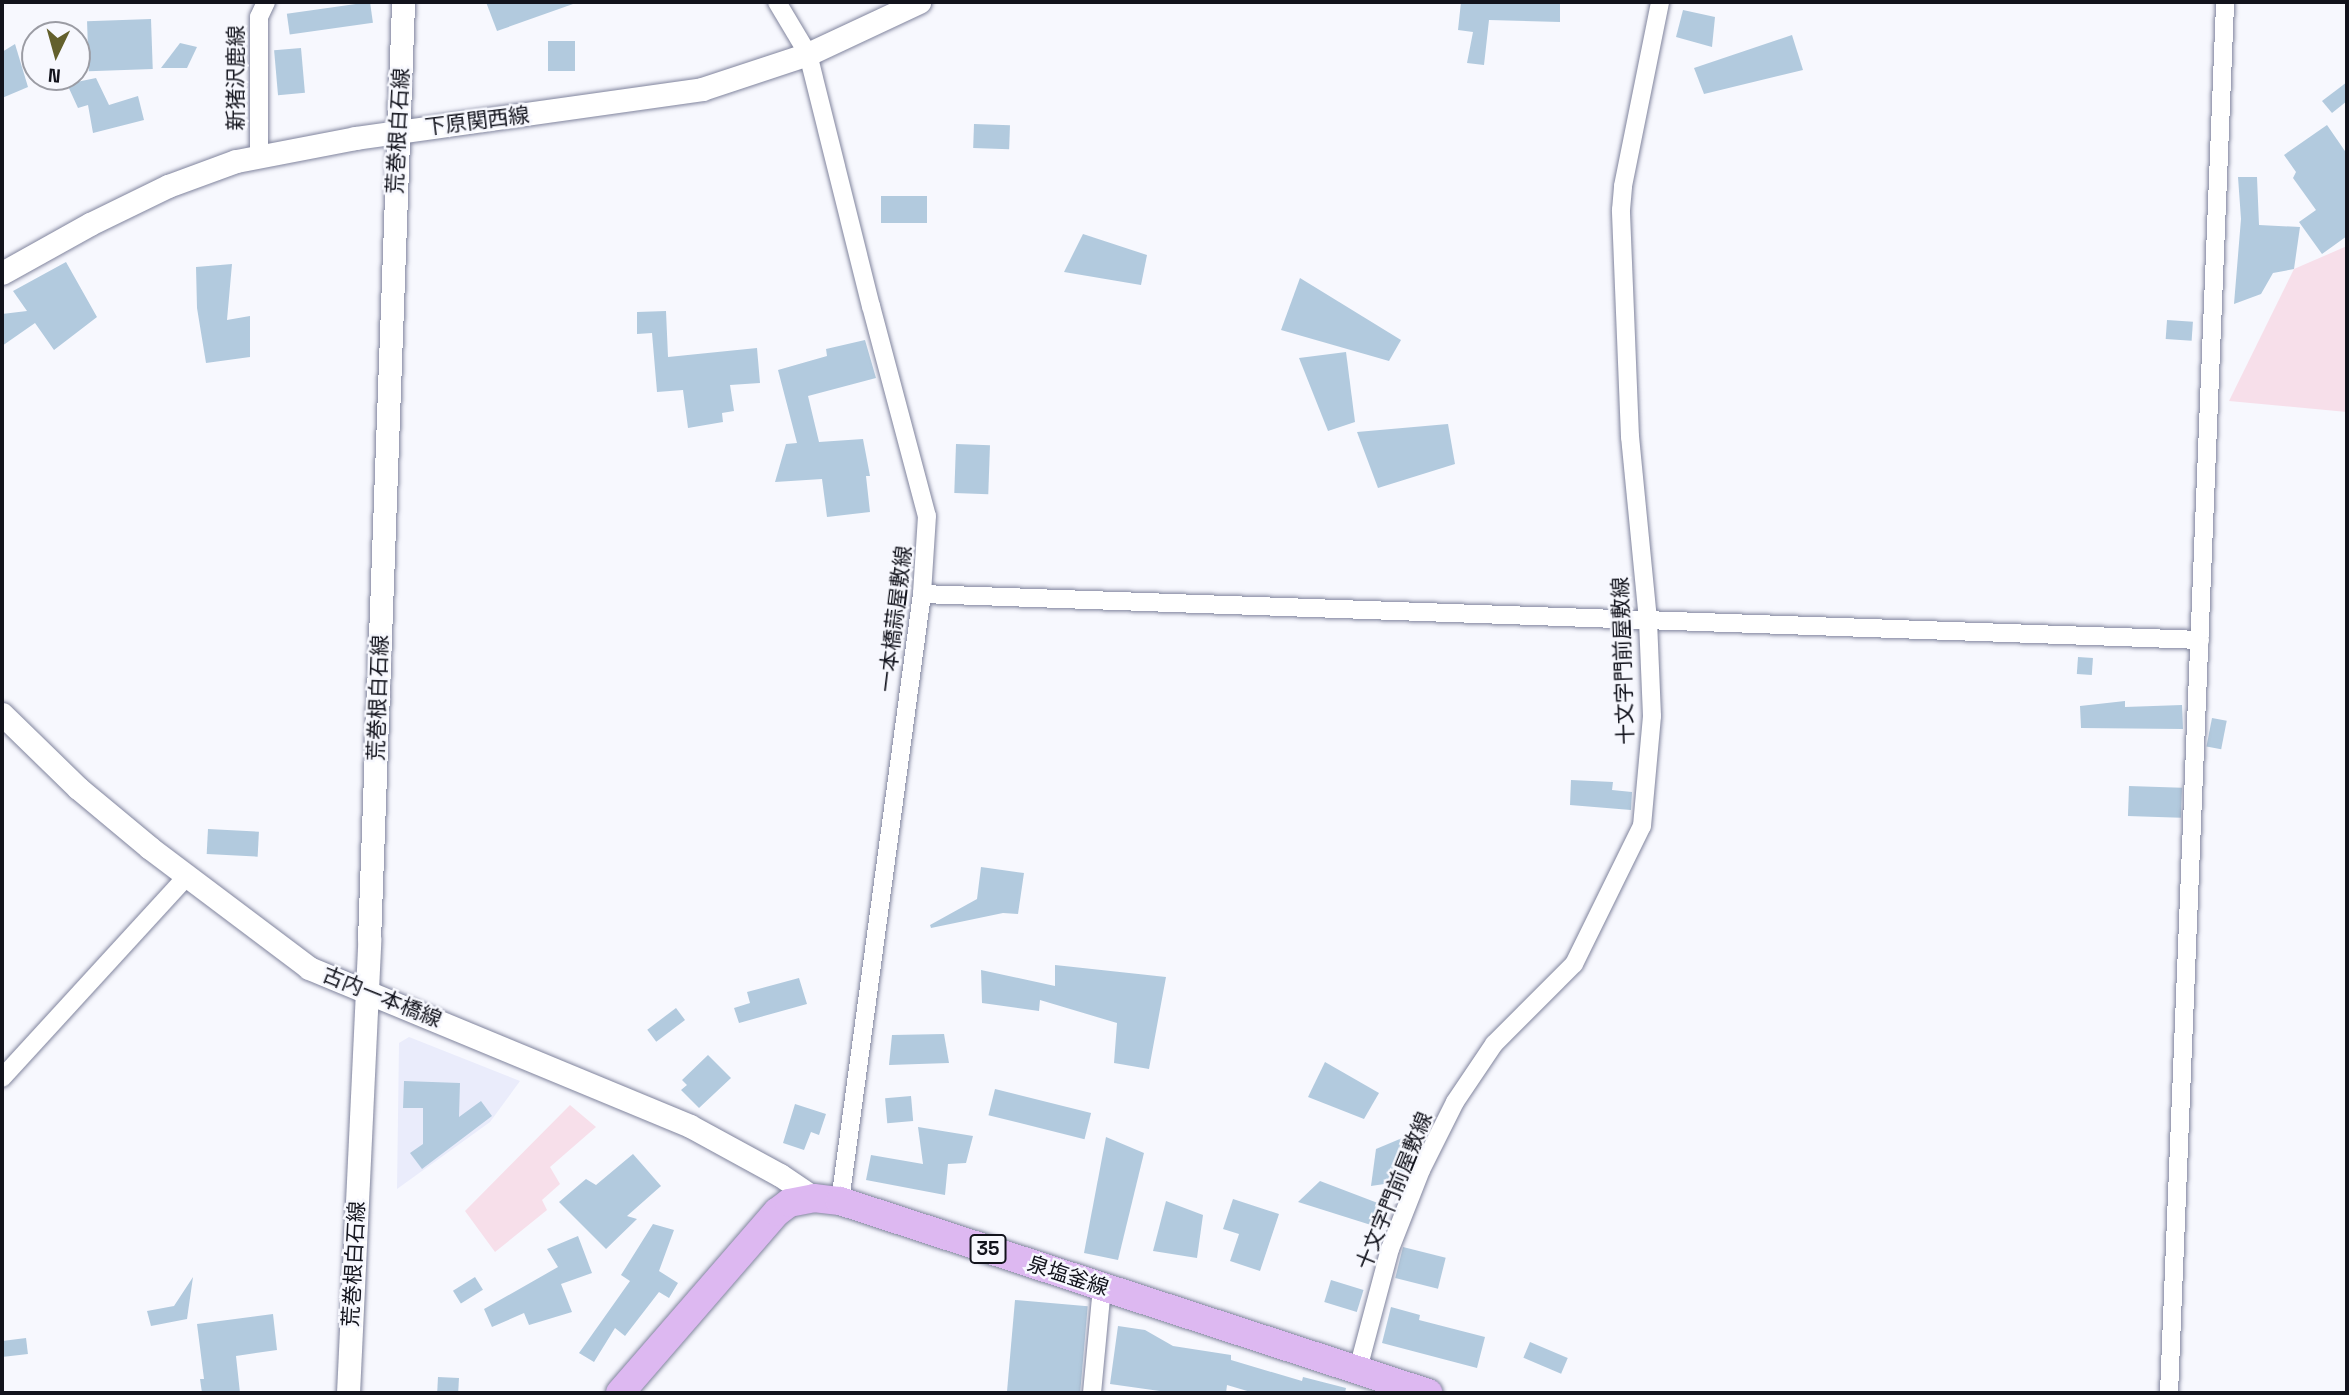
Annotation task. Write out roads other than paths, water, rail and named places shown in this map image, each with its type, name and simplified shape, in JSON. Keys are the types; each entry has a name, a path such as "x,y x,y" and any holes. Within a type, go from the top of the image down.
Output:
{"main road":[{"name":"泉塩釜線","path":"827,1199 1428,1393"},
{"path":"620,1393 777,1212 789,1203 827,1199"}],"street":[{"name":"新猪沢鹿線","path":"258,157 259,18 266,2"},
{"name":"荒巻根白石線","path":"348,1393 367,990 403,2"},
{"name":"一本橋蒜屋敷線","path":"777,2 808,54 871,306 928,516 922,594 827,1199"},
{"name":"下原関西線","path":"2,273 90,224 168,186 258,157 398,131 702,89 808,54 919,2"},
{"name":"十文字門前屋敷線","path":"1357,1370 1390,1249 1422,1170 1455,1102 1494,1044 1574,964 1642,826 1651,716 1648,620 1629,437 1621,210 1623,186 1660,2"},
{"path":"2169,1393 2225,2"},
{"path":"922,594 2200,640"},
{"name":"古内一本橋線","path":"2,714 78,789 309,968 690,1126 827,1199"},
{"path":"2,1078 187,876"},
{"path":"1092,1393 1102,1287"}]}
